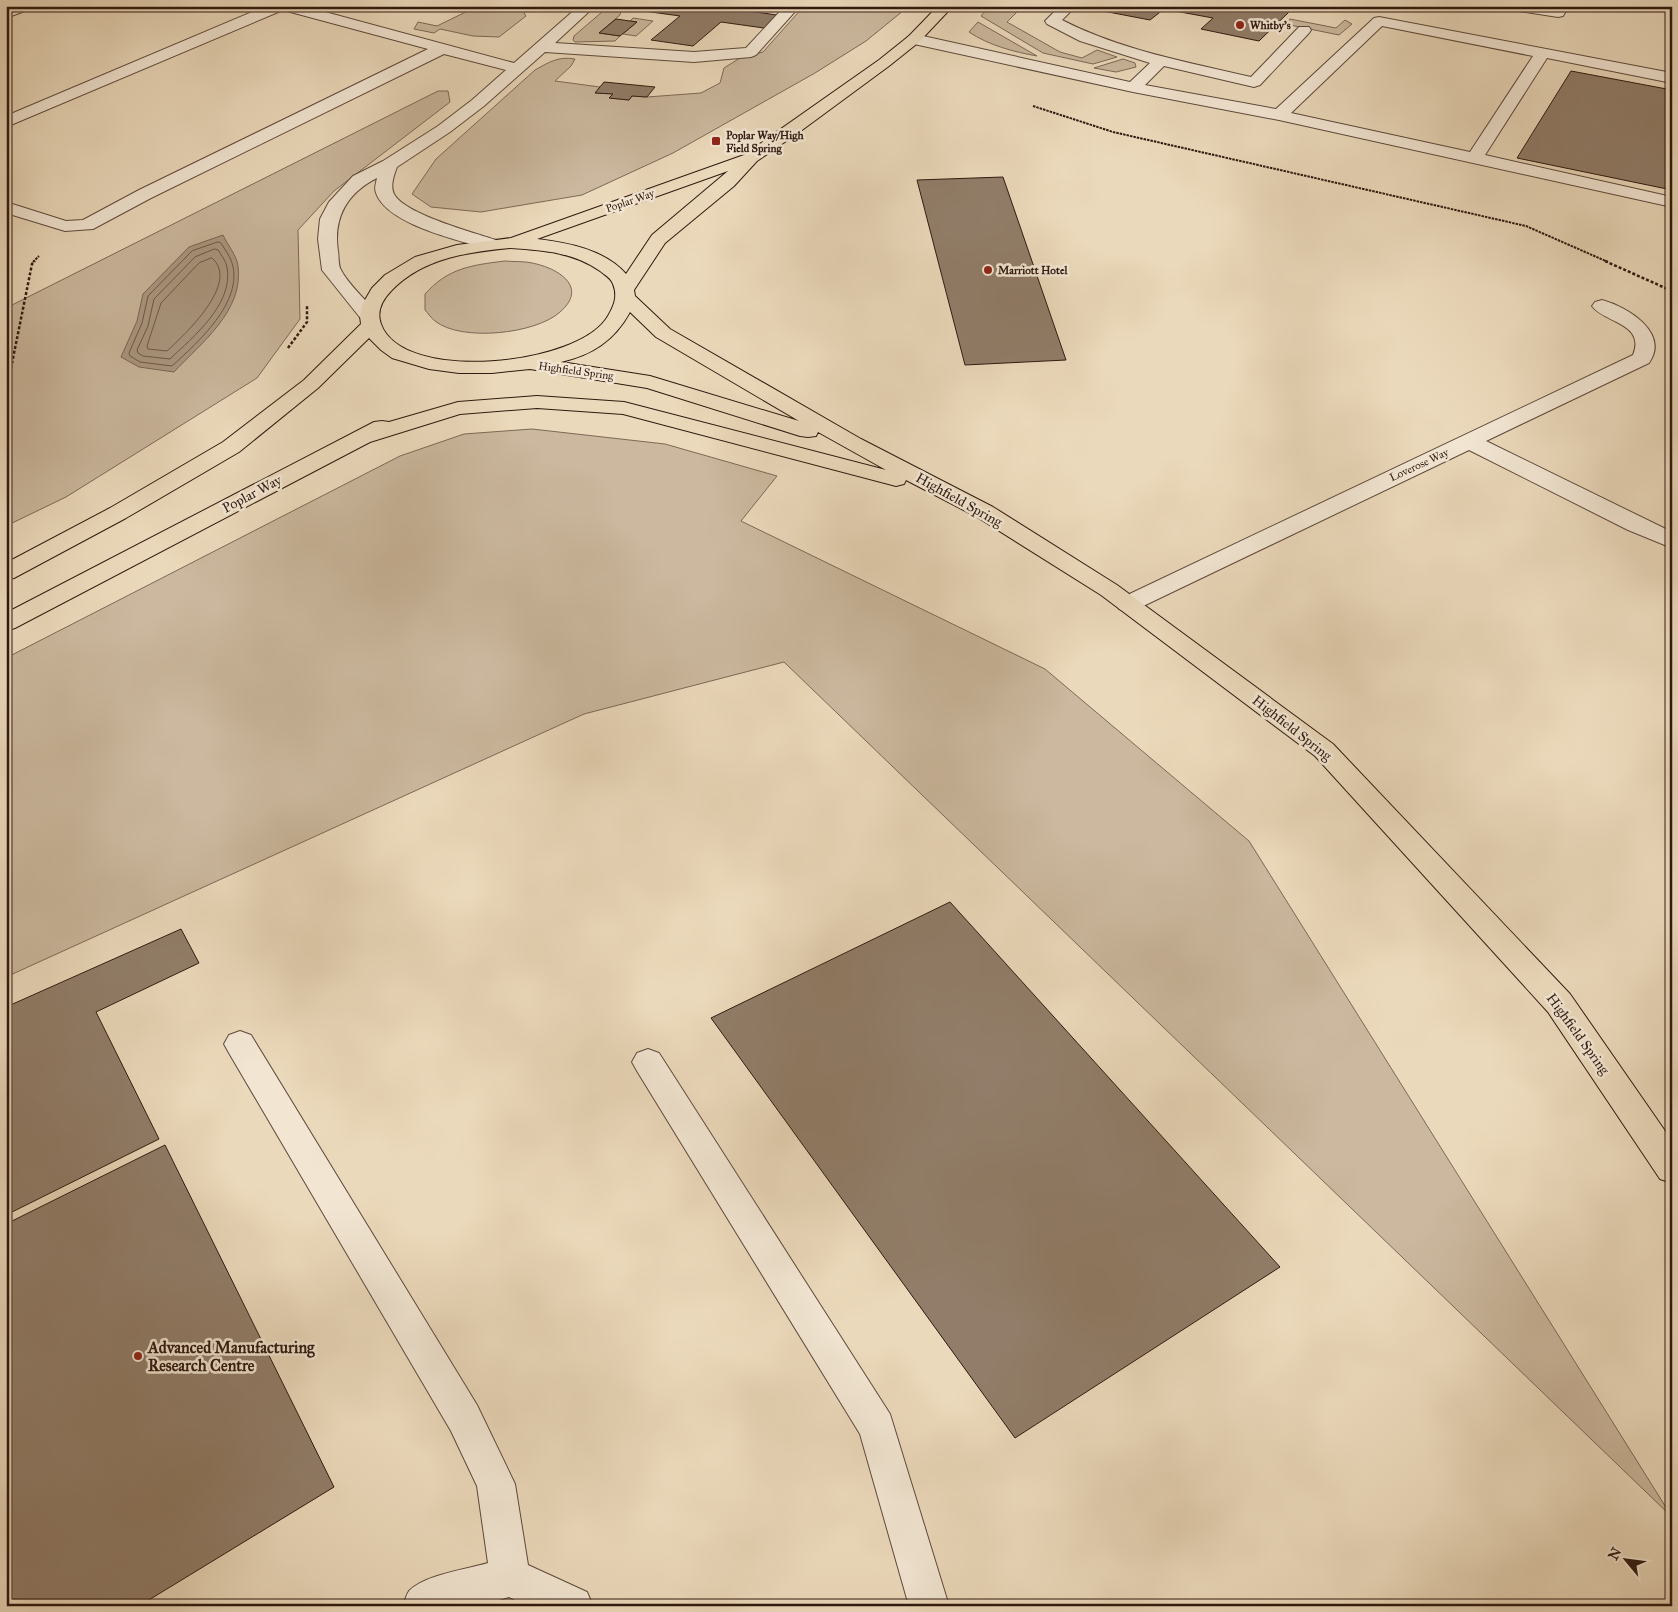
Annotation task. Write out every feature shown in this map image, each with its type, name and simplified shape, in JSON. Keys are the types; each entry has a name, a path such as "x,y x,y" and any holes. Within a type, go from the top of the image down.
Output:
{"main road":[{"name":"Poplar Way","path":"370,320 381,340 405,356 429,364 464,369 498,368 530,364 562,355 587,345 606,332 621,314 625,293 658,239 728,182 751,158 792,130 914,39 946,6"},
{"name":"Poplar Way","path":"510,243 751,158"},
{"name":"Poplar Way","path":"6,573 118,513 231,447 311,384 370,320 374,299 389,281 411,266 452,251 490,244 541,244 573,250 602,263 617,275 625,293"},
{"name":"Highfield Spring","path":"625,293 663,333 852,444 993,518 1109,590 1324,750 1559,1003 1672,1169"},
{"name":"Highfield Spring","path":"530,364 650,382 852,444"},
{"name":"Poplar Way","path":"6,623 498,368"},
{"path":"367,436 458,408 537,402 624,408 948,493"}],"lane":[{"path":"6,14 25,6"},
{"path":"6,122 280,6"},
{"path":"286,6 441,49 518,68"},
{"path":"370,320 331,270 327,239 329,220 338,202 359,180 389,166 444,129 518,68 588,6"},
{"path":"542,47 694,57 751,52 793,6"},
{"path":"1069,6 1052,21 1085,38 1161,61 1254,82 1304,30"},
{"path":"1279,115 1378,22 1381,6"},
{"path":"1512,6 1558,13 1562,6"},
{"path":"1378,22 1672,78"},
{"path":"914,39 1133,87 1279,115 1672,202"},
{"path":"6,207 65,226 87,225 145,194 441,49"},
{"path":"1474,159 1543,52"},
{"path":"1133,87 1161,61"},
{"path":"389,166 384,194 395,208 424,222 490,244"},
{"name":"Loverose Way","path":"1128,604 1642,359 1647,350 1646,339 1636,326 1623,316 1602,306"},
{"path":"1469,441 1636,525 1672,540"},
{"path":"240,1044 464,1418 496,1484 510,1577"},
{"path":"648,1062 877,1427 929,1606"},
{"path":"422,1606 434,1598 510,1577 573,1606"}],"path":[{"path":"1032,105 1113,132 1526,226 1672,291"},
{"path":"6,393 32,264 65,226"}],"shaded area":[{"path":"478,6 533,6 524,13 526,16 499,37 473,36 440,29 434,33 414,29 418,22 437,26"},
{"path":"609,6 624,6 621,9 620,15 599,33 620,36 615,41 575,42 573,40 574,36"},
{"path":"804,6 909,6 866,41 815,73 673,153 582,195 481,212 431,207 412,194 436,159 535,70 550,62 564,58 575,59 571,66 555,81 600,87 596,93 613,94 610,98 629,100 632,96 647,97 701,93 720,83 724,68 740,58 763,52"},
{"path":"989,6 1023,6 1007,22 1060,52 1082,58 1097,50 1117,57 1093,64 1043,53 981,16"},
{"path":"633,18 653,21 636,36 623,34 637,22 630,21"},
{"path":"1290,19 1336,28 1345,20 1352,24 1339,35 1285,24"},
{"path":"978,22 1037,56 984,41 969,32"},
{"path":"1123,59 1135,63 1136,67 1116,72 1094,68"},
{"path":"438,91 448,91 450,102 334,191 298,230 300,319 257,378 66,497 6,526 6,308"},
{"path":"505,261 532,263 560,274 571,287 572,294 568,303 549,320 534,326 498,333 462,332 447,328 435,321 425,310 425,294 443,278 471,266"},
{"path":"532,429 665,444 777,476 741,521 1045,669 1249,841 1672,1517 784,662 584,714 6,977 6,658 400,456 464,434"}],"water":[{"path":"223,235 237,262 238,282 228,312 208,338 174,372 139,367 121,357 137,321 143,294 189,247"}],"building":[{"path":"632,6 713,6 784,16 771,29 721,22 693,46 651,40 680,16 629,9"},
{"name":"Whitby's","path":"1109,6 1267,6 1290,11 1259,41 1201,29 1213,18 1164,9 1150,20 1103,11"},
{"path":"616,19 637,22 620,36 599,33"},
{"path":"1571,71 1672,90 1672,190 1517,158"},
{"path":"604,82 655,87 647,97 632,96 629,100 609,98 613,94 595,93"},
{"name":"Marriott Hotel","path":"1003,177 1066,360 965,365 917,180"},
{"path":"950,902 1280,1267 1015,1438 711,1018"},
{"path":"181,929 199,963 96,1012 159,1139 6,1215 6,1007"},
{"name":"Advanced Manufacturing Research Centre","path":"165,1145 334,1487 139,1606 6,1606 6,1224"}],"place":[{"name":"Whitby's","path":"1240,25"},
{"name":"Poplar Way/High Field Spring","path":"716,141"},
{"name":"Marriott Hotel","path":"988,270"},
{"name":"Advanced Manufacturing Research Centre","path":"138,1356"}]}
